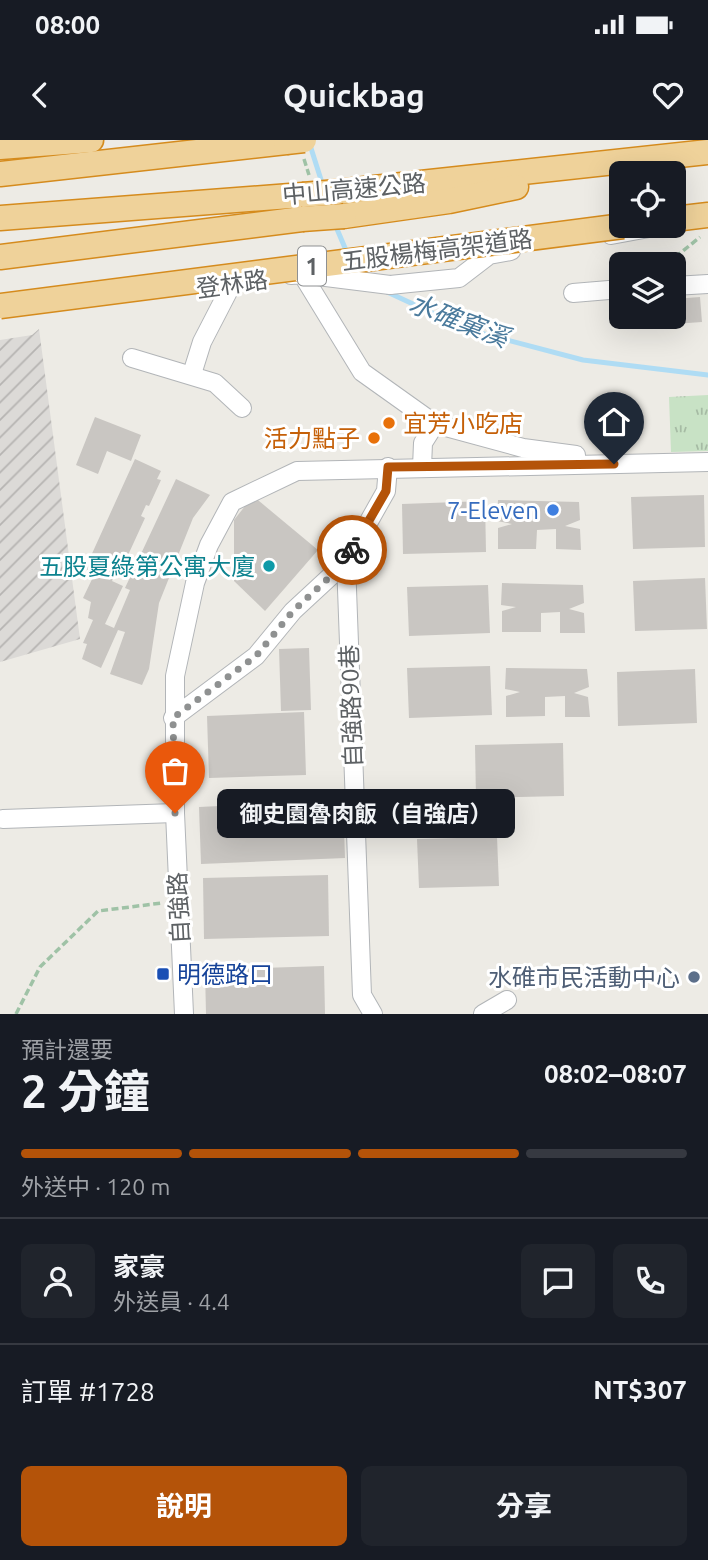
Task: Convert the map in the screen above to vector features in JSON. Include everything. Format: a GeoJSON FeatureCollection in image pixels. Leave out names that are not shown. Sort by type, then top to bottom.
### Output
{"type":"FeatureCollection","features":[{"type":"Feature","properties":{"kind":"highway"},"geometry":{"type":"LineString","coordinates":[[0,147],[91,140]]}},
{"type":"Feature","properties":{"kind":"highway"},"geometry":{"type":"LineString","coordinates":[[0,174],[295,141]]}},
{"type":"Feature","properties":{"kind":"highway","name":"中山高速公路"},"geometry":{"type":"LineString","coordinates":[[0,218],[303,207],[337,192],[708,152]]}},
{"type":"Feature","properties":{"kind":"highway"},"geometry":{"type":"LineString","coordinates":[[0,257],[303,207],[344,216],[449,201],[643,160]]}},
{"type":"Feature","properties":{"kind":"highway"},"geometry":{"type":"LineString","coordinates":[[686,221],[706,222]]}},
{"type":"Feature","properties":{"kind":"highway","name":"五股楊梅高架道路"},"geometry":{"type":"LineString","coordinates":[[0,306],[609,228]]}},
{"type":"Feature","properties":{"kind":"street"},"geometry":{"type":"LineString","coordinates":[[302,274],[390,285],[459,278],[489,255],[609,235]]}},
{"type":"Feature","properties":{"kind":"street","name":"登林路"},"geometry":{"type":"LineString","coordinates":[[0,315],[302,274],[362,372],[435,424],[523,448],[639,463]]}},
{"type":"Feature","properties":{"kind":"street"},"geometry":{"type":"LineString","coordinates":[[192,374],[202,342],[232,284]]}},
{"type":"Feature","properties":{"kind":"street"},"geometry":{"type":"LineString","coordinates":[[686,285],[708,284]]}},
{"type":"Feature","properties":{"kind":"street"},"geometry":{"type":"LineString","coordinates":[[573,293],[609,290]]}},
{"type":"Feature","properties":{"kind":"street"},"geometry":{"type":"LineString","coordinates":[[131,358],[215,383],[242,408]]}},
{"type":"Feature","properties":{"kind":"street"},"geometry":{"type":"LineString","coordinates":[[422,467],[423,443],[435,424]]}},
{"type":"Feature","properties":{"kind":"street"},"geometry":{"type":"LineString","coordinates":[[463,466],[472,453],[468,434]]}},
{"type":"Feature","properties":{"kind":"street","name":"登林路"},"geometry":{"type":"LineString","coordinates":[[422,467],[708,462]]}},
{"type":"Feature","properties":{"kind":"street"},"geometry":{"type":"LineString","coordinates":[[173,718],[256,656],[293,611],[346,562],[386,491],[388,467]]}},
{"type":"Feature","properties":{"kind":"street","name":"自強路"},"geometry":{"type":"LineString","coordinates":[[184,1014],[175,813],[175,676],[195,583],[209,545],[232,502],[298,471],[422,467]]}},
{"type":"Feature","properties":{"kind":"street","name":"自強路90巷"},"geometry":{"type":"LineString","coordinates":[[346,562],[362,995],[373,1014]]}},
{"type":"Feature","properties":{"kind":"street"},"geometry":{"type":"LineString","coordinates":[[3,819],[175,813]]}},
{"type":"Feature","properties":{"kind":"street"},"geometry":{"type":"LineString","coordinates":[[483,1014],[507,1000]]}},
{"type":"Feature","properties":{"kind":"path"},"geometry":{"type":"LineString","coordinates":[[683,252],[698,241],[706,222]]}},
{"type":"Feature","properties":{"kind":"path"},"geometry":{"type":"LineString","coordinates":[[16,1014],[40,967],[98,911],[178,901]]}},
{"type":"Feature","properties":{"kind":"shaded area"},"geometry":{"type":"Polygon","coordinates":[[[39,329],[80,639],[0,662],[0,340],[32,335],[39,329]]]}},
{"type":"Feature","properties":{"kind":"green space"},"geometry":{"type":"Polygon","coordinates":[[[708,395],[708,451],[671,452],[669,397],[708,395]]]}},
{"type":"Feature","properties":{"kind":"building"},"geometry":{"type":"Polygon","coordinates":[[[700,297],[702,322],[686,323],[686,298],[700,297]]]}},
{"type":"Feature","properties":{"kind":"building"},"geometry":{"type":"Polygon","coordinates":[[[95,417],[141,435],[131,461],[107,451],[98,474],[76,465],[95,417]]]}},
{"type":"Feature","properties":{"kind":"building"},"geometry":{"type":"Polygon","coordinates":[[[135,459],[161,471],[157,479],[161,480],[149,506],[146,505],[141,516],[145,518],[118,577],[115,575],[112,581],[123,586],[105,624],[114,628],[130,590],[125,588],[176,479],[210,495],[193,518],[159,603],[149,669],[142,685],[110,674],[125,632],[118,630],[101,668],[82,659],[87,644],[83,643],[93,620],[88,618],[91,602],[83,598],[95,573],[85,569],[135,459]]]}},
{"type":"Feature","properties":{"kind":"building"},"geometry":{"type":"Polygon","coordinates":[[[704,495],[705,547],[633,549],[631,497],[704,495]]]}},
{"type":"Feature","properties":{"kind":"building","name":"五股夏綠第公寓大廈"},"geometry":{"type":"Polygon","coordinates":[[[253,496],[318,550],[265,611],[234,581],[234,520],[253,496]]]}},
{"type":"Feature","properties":{"kind":"building"},"geometry":{"type":"Polygon","coordinates":[[[498,500],[579,502],[580,520],[565,526],[580,529],[581,550],[556,549],[556,529],[537,530],[536,549],[498,549],[498,528],[512,524],[497,521],[498,500]]]}},
{"type":"Feature","properties":{"kind":"building"},"geometry":{"type":"Polygon","coordinates":[[[485,501],[486,552],[403,554],[402,504],[485,501]]]}},
{"type":"Feature","properties":{"kind":"building"},"geometry":{"type":"Polygon","coordinates":[[[705,578],[707,629],[635,631],[633,581],[705,578]]]}},
{"type":"Feature","properties":{"kind":"building"},"geometry":{"type":"Polygon","coordinates":[[[502,583],[583,585],[584,603],[569,609],[584,613],[585,633],[560,633],[560,612],[541,613],[541,632],[502,632],[502,611],[516,607],[501,605],[502,583]]]}},
{"type":"Feature","properties":{"kind":"building"},"geometry":{"type":"Polygon","coordinates":[[[488,585],[490,633],[409,636],[407,587],[488,585]]]}},
{"type":"Feature","properties":{"kind":"building"},"geometry":{"type":"Polygon","coordinates":[[[309,648],[311,710],[281,711],[279,649],[309,648]]]}},
{"type":"Feature","properties":{"kind":"building"},"geometry":{"type":"Polygon","coordinates":[[[490,666],[492,715],[409,718],[407,668],[490,666]]]}},
{"type":"Feature","properties":{"kind":"building"},"geometry":{"type":"Polygon","coordinates":[[[506,668],[587,669],[589,687],[574,693],[588,697],[590,717],[565,717],[565,696],[545,697],[545,716],[506,717],[506,696],[520,692],[505,689],[506,668]]]}},
{"type":"Feature","properties":{"kind":"building"},"geometry":{"type":"Polygon","coordinates":[[[695,669],[697,723],[618,726],[617,672],[695,669]]]}},
{"type":"Feature","properties":{"kind":"building"},"geometry":{"type":"Polygon","coordinates":[[[304,712],[306,775],[209,778],[207,716],[304,712]]]}},
{"type":"Feature","properties":{"kind":"building"},"geometry":{"type":"Polygon","coordinates":[[[563,743],[564,796],[476,798],[475,745],[563,743]]]}},
{"type":"Feature","properties":{"kind":"building"},"geometry":{"type":"Polygon","coordinates":[[[343,800],[345,858],[201,864],[199,807],[343,800]]]}},
{"type":"Feature","properties":{"kind":"building"},"geometry":{"type":"Polygon","coordinates":[[[497,837],[499,886],[419,888],[417,839],[497,837]]]}},
{"type":"Feature","properties":{"kind":"building"},"geometry":{"type":"Polygon","coordinates":[[[328,875],[329,936],[204,939],[203,878],[328,875]]]}},
{"type":"Feature","properties":{"kind":"building"},"geometry":{"type":"Polygon","coordinates":[[[324,966],[325,1014],[206,1014],[205,970],[324,966]]]}},
{"type":"Feature","properties":{"kind":"waterway","name":"水確窠溪"},"geometry":{"type":"LineString","coordinates":[[310,145],[323,186]]}},
{"type":"Feature","properties":{"kind":"waterway","name":"水確窠溪"},"geometry":{"type":"LineString","coordinates":[[334,222],[348,255]]}},
{"type":"Feature","properties":{"kind":"waterway","name":"水確窠溪"},"geometry":{"type":"LineString","coordinates":[[385,291],[469,330],[583,360],[708,375]]}},
{"type":"Feature","properties":{"kind":"way so far"},"geometry":{"type":"LineString","coordinates":[[175,813],[173,718],[256,656],[293,611],[346,562],[352,550]]}},
{"type":"Feature","properties":{"kind":"place","name":"宜芳小吃店"},"geometry":{"type":"Point","coordinates":[389,423]}},
{"type":"Feature","properties":{"kind":"place","name":"活力點子"},"geometry":{"type":"Point","coordinates":[374,438]}},
{"type":"Feature","properties":{"kind":"place","name":"7-Eleven"},"geometry":{"type":"Point","coordinates":[553,510]}},
{"type":"Feature","properties":{"kind":"place","name":"五股夏綠第公寓大廈"},"geometry":{"type":"Point","coordinates":[269,566]}},
{"type":"Feature","properties":{"kind":"place","name":"御史園魯肉飯（自強店）"},"geometry":{"type":"Point","coordinates":[175,813]}},
{"type":"Feature","properties":{"kind":"place","name":"明德路口"},"geometry":{"type":"Point","coordinates":[163,974]}},
{"type":"Feature","properties":{"kind":"place","name":"水碓市民活動中心"},"geometry":{"type":"Point","coordinates":[694,977]}},
{"type":"Feature","properties":{"kind":"route"},"geometry":{"type":"LineString","coordinates":[[352,550],[386,491],[388,467],[614,464]]}}]}
